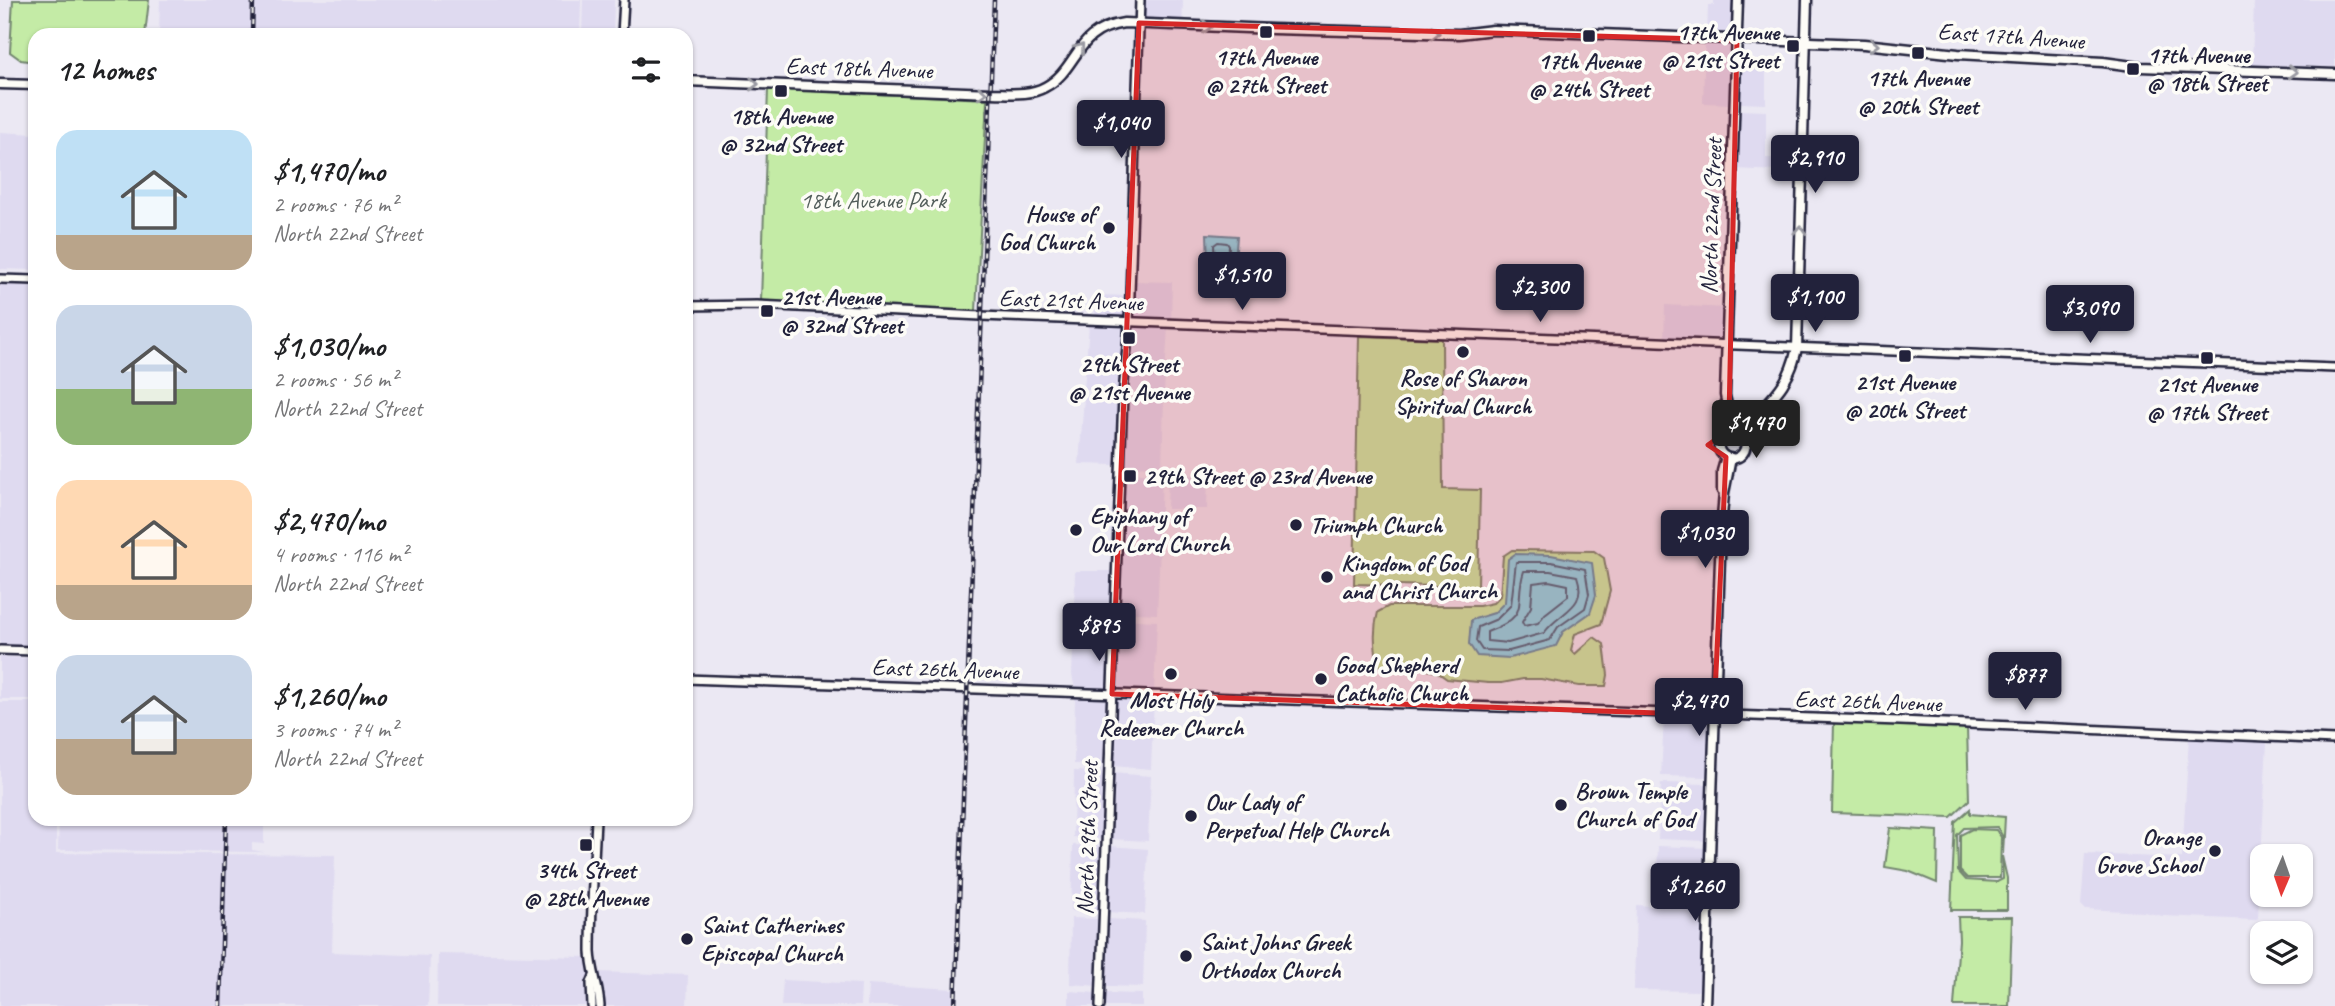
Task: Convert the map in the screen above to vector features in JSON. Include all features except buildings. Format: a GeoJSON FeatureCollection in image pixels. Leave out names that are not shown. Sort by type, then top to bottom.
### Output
{"type":"FeatureCollection","features":[{"type":"Feature","properties":{"kind":"main road","name":"North 22nd Street"},"geometry":{"type":"LineString","coordinates":[[1725,433],[1729,418],[1725,395],[1726,345],[1738,0]]}},
{"type":"Feature","properties":{"kind":"main road"},"geometry":{"type":"LineString","coordinates":[[1729,458],[1744,453],[1744,437],[1754,417],[1784,383],[1797,348],[1807,0]]}},
{"type":"Feature","properties":{"kind":"main road","name":"East 17th Avenue"},"geometry":{"type":"LineString","coordinates":[[1031,92],[1046,87],[1056,79],[1085,42],[1103,28],[1114,24],[1139,23],[1459,34],[1493,30],[1864,44],[1958,54],[2103,62],[2140,67],[2335,74]]}},
{"type":"Feature","properties":{"kind":"main road","name":"East 18th Avenue"},"geometry":{"type":"LineString","coordinates":[[693,81],[990,93],[1031,92]]}},
{"type":"Feature","properties":{"kind":"main road"},"geometry":{"type":"LineString","coordinates":[[0,84],[28,85]]}},
{"type":"Feature","properties":{"kind":"main road"},"geometry":{"type":"LineString","coordinates":[[1729,458],[1721,453],[1718,445],[1721,437],[1734,431],[1744,437]]}},
{"type":"Feature","properties":{"kind":"main road"},"geometry":{"type":"LineString","coordinates":[[1706,1006],[1714,715],[1724,494],[1721,488],[1729,458]]}},
{"type":"Feature","properties":{"kind":"street"},"geometry":{"type":"LineString","coordinates":[[622,28],[624,0]]}},
{"type":"Feature","properties":{"kind":"street","name":"North 29th Street"},"geometry":{"type":"LineString","coordinates":[[1100,1006],[1140,0]]}},
{"type":"Feature","properties":{"kind":"street"},"geometry":{"type":"LineString","coordinates":[[0,279],[28,280]]}},
{"type":"Feature","properties":{"kind":"street","name":"East 21st Avenue"},"geometry":{"type":"LineString","coordinates":[[693,306],[757,305],[1129,322],[2335,368]]}},
{"type":"Feature","properties":{"kind":"street"},"geometry":{"type":"LineString","coordinates":[[0,650],[28,651]]}},
{"type":"Feature","properties":{"kind":"street","name":"East 26th Avenue"},"geometry":{"type":"LineString","coordinates":[[693,679],[2335,740]]}},
{"type":"Feature","properties":{"kind":"street"},"geometry":{"type":"LineString","coordinates":[[596,826],[591,954],[594,976],[598,982],[600,1006]]}},
{"type":"Feature","properties":{"kind":"street"},"geometry":{"type":"LineString","coordinates":[[592,1006],[591,983],[594,976]]}},
{"type":"Feature","properties":{"kind":"highlighted area"},"geometry":{"type":"Polygon","coordinates":[[[1139,23],[1737,40],[1729,417],[1725,433],[1708,445],[1726,457],[1714,715],[1112,694],[1139,23]]]}},
{"type":"Feature","properties":{"kind":"shaded area"},"geometry":{"type":"Polygon","coordinates":[[[160,0],[251,0],[250,28],[159,28],[160,0]]]}},
{"type":"Feature","properties":{"kind":"shaded area"},"geometry":{"type":"Polygon","coordinates":[[[254,0],[581,0],[580,28],[253,28],[254,0]]]}},
{"type":"Feature","properties":{"kind":"shaded area"},"geometry":{"type":"Polygon","coordinates":[[[583,0],[614,0],[613,28],[582,28],[583,0]]]}},
{"type":"Feature","properties":{"kind":"shaded area"},"geometry":{"type":"Polygon","coordinates":[[[1141,0],[1183,0],[1182,33],[1140,31],[1141,0]]]}},
{"type":"Feature","properties":{"kind":"shaded area"},"geometry":{"type":"Polygon","coordinates":[[[1714,0],[1734,0],[1734,37],[1707,36],[1708,5],[1714,5],[1714,0]]]}},
{"type":"Feature","properties":{"kind":"shaded area"},"geometry":{"type":"Polygon","coordinates":[[[2254,0],[2335,0],[2335,67],[2252,65],[2254,0]]]}},
{"type":"Feature","properties":{"kind":"shaded area"},"geometry":{"type":"Polygon","coordinates":[[[1705,41],[1730,42],[1734,46],[1732,104],[1703,103],[1705,41]]]}},
{"type":"Feature","properties":{"kind":"shaded area"},"geometry":{"type":"Polygon","coordinates":[[[1739,65],[1766,66],[1766,104],[1738,103],[1739,65]]]}},
{"type":"Feature","properties":{"kind":"shaded area"},"geometry":{"type":"Polygon","coordinates":[[[1138,100],[1161,101],[1160,114],[1137,113],[1138,100]]]}},
{"type":"Feature","properties":{"kind":"shaded area"},"geometry":{"type":"Polygon","coordinates":[[[1737,110],[1766,111],[1766,158],[1799,159],[1798,172],[1735,169],[1737,110]]]}},
{"type":"Feature","properties":{"kind":"shaded area"},"geometry":{"type":"Polygon","coordinates":[[[0,132],[28,134],[28,270],[0,269],[0,132]]]}},
{"type":"Feature","properties":{"kind":"shaded area"},"geometry":{"type":"Polygon","coordinates":[[[1132,281],[1172,282],[1171,323],[1131,322],[1132,281]]]}},
{"type":"Feature","properties":{"kind":"shaded area"},"geometry":{"type":"Polygon","coordinates":[[[0,284],[28,286],[28,655],[0,654],[0,284]]]}},
{"type":"Feature","properties":{"kind":"shaded area"},"geometry":{"type":"Polygon","coordinates":[[[1096,295],[1130,296],[1128,321],[1095,320],[1096,295]]]}},
{"type":"Feature","properties":{"kind":"shaded area"},"geometry":{"type":"Polygon","coordinates":[[[1665,305],[1728,308],[1726,345],[1664,342],[1665,305]]]}},
{"type":"Feature","properties":{"kind":"shaded area"},"geometry":{"type":"Polygon","coordinates":[[[1089,324],[1126,325],[1120,391],[1084,390],[1089,324]]]}},
{"type":"Feature","properties":{"kind":"shaded area"},"geometry":{"type":"Polygon","coordinates":[[[1132,325],[1168,327],[1164,393],[1126,391],[1132,325]]]}},
{"type":"Feature","properties":{"kind":"shaded area"},"geometry":{"type":"Polygon","coordinates":[[[1084,397],[1120,398],[1117,465],[1079,464],[1084,397]]]}},
{"type":"Feature","properties":{"kind":"shaded area"},"geometry":{"type":"Polygon","coordinates":[[[1126,398],[1164,400],[1162,467],[1124,466],[1126,398]]]}},
{"type":"Feature","properties":{"kind":"shaded area"},"geometry":{"type":"Polygon","coordinates":[[[1123,473],[1162,474],[1160,541],[1121,539],[1123,473]]]}},
{"type":"Feature","properties":{"kind":"shaded area"},"geometry":{"type":"Polygon","coordinates":[[[1168,474],[1208,476],[1207,509],[1167,509],[1168,474]]]}},
{"type":"Feature","properties":{"kind":"shaded area"},"geometry":{"type":"Polygon","coordinates":[[[1120,546],[1160,548],[1157,614],[1118,612],[1120,546]]]}},
{"type":"Feature","properties":{"kind":"shaded area"},"geometry":{"type":"Polygon","coordinates":[[[1075,571],[1113,571],[1112,612],[1074,610],[1075,571]]]}},
{"type":"Feature","properties":{"kind":"shaded area"},"geometry":{"type":"Polygon","coordinates":[[[1074,618],[1111,619],[1109,690],[1075,689],[1072,675],[1074,618]]]}},
{"type":"Feature","properties":{"kind":"shaded area"},"geometry":{"type":"Polygon","coordinates":[[[1118,619],[1157,621],[1154,692],[1116,690],[1118,619]]]}},
{"type":"Feature","properties":{"kind":"shaded area"},"geometry":{"type":"Polygon","coordinates":[[[0,657],[28,658],[28,699],[0,699],[0,657]]]}},
{"type":"Feature","properties":{"kind":"shaded area"},"geometry":{"type":"Polygon","coordinates":[[[1684,677],[1712,677],[1711,712],[1683,711],[1684,677]]]}},
{"type":"Feature","properties":{"kind":"shaded area"},"geometry":{"type":"Polygon","coordinates":[[[1075,696],[1109,697],[1106,765],[1074,764],[1075,696]]]}},
{"type":"Feature","properties":{"kind":"shaded area"},"geometry":{"type":"Polygon","coordinates":[[[1115,697],[1154,699],[1151,769],[1113,766],[1115,697]]]}},
{"type":"Feature","properties":{"kind":"shaded area"},"geometry":{"type":"Polygon","coordinates":[[[0,702],[28,702],[28,826],[56,826],[56,853],[335,855],[332,952],[430,956],[428,1006],[0,1006],[0,702]]]}},
{"type":"Feature","properties":{"kind":"shaded area"},"geometry":{"type":"Polygon","coordinates":[[[1664,718],[1711,719],[1710,777],[1661,776],[1664,718]]]}},
{"type":"Feature","properties":{"kind":"shaded area"},"geometry":{"type":"Polygon","coordinates":[[[2189,737],[2267,742],[2262,844],[2250,844],[2250,907],[2259,907],[2258,918],[2163,916],[2144,912],[2085,909],[2081,905],[2085,854],[2182,858],[2189,737]]]}},
{"type":"Feature","properties":{"kind":"shaded area"},"geometry":{"type":"Polygon","coordinates":[[[1074,771],[1106,772],[1103,839],[1073,837],[1074,771]]]}},
{"type":"Feature","properties":{"kind":"shaded area"},"geometry":{"type":"Polygon","coordinates":[[[1112,773],[1151,776],[1148,841],[1110,839],[1112,773]]]}},
{"type":"Feature","properties":{"kind":"shaded area"},"geometry":{"type":"Polygon","coordinates":[[[1661,783],[1710,784],[1708,841],[1658,839],[1661,783]]]}},
{"type":"Feature","properties":{"kind":"shaded area"},"geometry":{"type":"Polygon","coordinates":[[[59,826],[264,826],[264,844],[252,843],[252,850],[264,852],[58,850],[59,826]]]}},
{"type":"Feature","properties":{"kind":"shaded area"},"geometry":{"type":"Polygon","coordinates":[[[1073,845],[1103,846],[1101,912],[1071,911],[1073,845]]]}},
{"type":"Feature","properties":{"kind":"shaded area"},"geometry":{"type":"Polygon","coordinates":[[[1110,846],[1148,849],[1145,914],[1107,912],[1110,846]]]}},
{"type":"Feature","properties":{"kind":"shaded area"},"geometry":{"type":"Polygon","coordinates":[[[1658,846],[1708,848],[1707,902],[1656,899],[1658,846]]]}},
{"type":"Feature","properties":{"kind":"shaded area"},"geometry":{"type":"Polygon","coordinates":[[[1636,905],[1707,909],[1703,991],[1634,990],[1636,905]]]}},
{"type":"Feature","properties":{"kind":"shaded area"},"geometry":{"type":"Polygon","coordinates":[[[1071,918],[1100,919],[1098,986],[1070,984],[1071,918]]]}},
{"type":"Feature","properties":{"kind":"shaded area"},"geometry":{"type":"Polygon","coordinates":[[[1107,919],[1145,921],[1143,987],[1104,986],[1107,919]]]}},
{"type":"Feature","properties":{"kind":"shaded area"},"geometry":{"type":"Polygon","coordinates":[[[438,954],[589,957],[588,1006],[437,1006],[438,954]]]}},
{"type":"Feature","properties":{"kind":"shaded area"},"geometry":{"type":"Polygon","coordinates":[[[597,972],[688,975],[687,1006],[603,1006],[601,982],[597,972]]]}},
{"type":"Feature","properties":{"kind":"shaded area"},"geometry":{"type":"Polygon","coordinates":[[[783,980],[861,984],[860,1006],[781,1006],[783,980]]]}},
{"type":"Feature","properties":{"kind":"shaded area"},"geometry":{"type":"Polygon","coordinates":[[[868,984],[954,989],[952,1006],[867,1006],[868,984]]]}},
{"type":"Feature","properties":{"kind":"shaded area"},"geometry":{"type":"Polygon","coordinates":[[[1069,991],[1097,993],[1097,1006],[1069,1006],[1069,991]]]}},
{"type":"Feature","properties":{"kind":"shaded area"},"geometry":{"type":"Polygon","coordinates":[[[1104,993],[1142,994],[1142,1006],[1103,1006],[1104,993]]]}},
{"type":"Feature","properties":{"kind":"green space"},"geometry":{"type":"Polygon","coordinates":[[[13,0],[149,0],[146,28],[28,28],[28,61],[21,60],[10,52],[13,0]]]}},
{"type":"Feature","properties":{"kind":"green space","name":"18th Avenue Park"},"geometry":{"type":"Polygon","coordinates":[[[768,89],[987,99],[976,311],[761,301],[768,89]]]}},
{"type":"Feature","properties":{"kind":"green space"},"geometry":{"type":"Polygon","coordinates":[[[1359,336],[1442,339],[1443,489],[1480,490],[1478,587],[1354,584],[1359,336]]]}},
{"type":"Feature","properties":{"kind":"green space"},"geometry":{"type":"Polygon","coordinates":[[[1512,550],[1594,551],[1604,558],[1610,591],[1601,624],[1575,634],[1571,650],[1575,654],[1594,637],[1604,644],[1608,675],[1606,686],[1579,686],[1541,679],[1488,683],[1447,679],[1437,672],[1409,666],[1389,670],[1379,666],[1375,639],[1378,612],[1389,606],[1479,606],[1493,603],[1500,596],[1503,556],[1512,550]]]}},
{"type":"Feature","properties":{"kind":"green space"},"geometry":{"type":"Polygon","coordinates":[[[1834,722],[1967,727],[1969,800],[1951,817],[1832,813],[1834,722]]]}},
{"type":"Feature","properties":{"kind":"green space"},"geometry":{"type":"Polygon","coordinates":[[[1970,809],[1970,814],[2005,817],[2003,854],[2003,837],[1997,827],[1964,828],[1957,835],[1958,871],[1966,880],[1997,882],[2003,879],[2002,856],[2007,878],[2007,910],[1951,910],[1955,822],[1970,809]]]}},
{"type":"Feature","properties":{"kind":"green space"},"geometry":{"type":"Polygon","coordinates":[[[1890,828],[1938,831],[1937,883],[1908,871],[1885,867],[1890,828]]]}},
{"type":"Feature","properties":{"kind":"green space"},"geometry":{"type":"Polygon","coordinates":[[[1972,829],[1996,830],[2001,837],[2000,878],[1967,878],[1960,871],[1960,835],[1972,829]]]}},
{"type":"Feature","properties":{"kind":"green space"},"geometry":{"type":"Polygon","coordinates":[[[1958,917],[2012,917],[2009,1006],[1954,1006],[1958,917]]]}},
{"type":"Feature","properties":{"kind":"water"},"geometry":{"type":"Polygon","coordinates":[[[1207,234],[1237,236],[1233,291],[1209,290],[1207,234]]]}},
{"type":"Feature","properties":{"kind":"water"},"geometry":{"type":"Polygon","coordinates":[[[1515,554],[1551,555],[1592,563],[1596,595],[1590,613],[1563,632],[1556,646],[1510,658],[1477,656],[1469,644],[1471,620],[1494,613],[1505,602],[1508,559],[1515,554]]]}},
{"type":"Feature","properties":{"kind":"railway"},"geometry":{"type":"LineString","coordinates":[[252,28],[253,0]]}},
{"type":"Feature","properties":{"kind":"railway"},"geometry":{"type":"LineString","coordinates":[[955,1006],[994,0]]}},
{"type":"Feature","properties":{"kind":"railway"},"geometry":{"type":"LineString","coordinates":[[220,1006],[226,826]]}},
{"type":"Feature","properties":{"kind":"place","name":"17th Avenue @ 27th Street"},"geometry":{"type":"Point","coordinates":[1266,32]}},
{"type":"Feature","properties":{"kind":"place","name":"17th Avenue @ 24th Street"},"geometry":{"type":"Point","coordinates":[1589,36]}},
{"type":"Feature","properties":{"kind":"place","name":"17th Avenue @ 21st Street"},"geometry":{"type":"Point","coordinates":[1793,46]}},
{"type":"Feature","properties":{"kind":"place","name":"17th Avenue @ 20th Street"},"geometry":{"type":"Point","coordinates":[1918,53]}},
{"type":"Feature","properties":{"kind":"place","name":"17th Avenue @ 18th Street"},"geometry":{"type":"Point","coordinates":[2133,69]}},
{"type":"Feature","properties":{"kind":"place","name":"18th Avenue @ 32nd Street"},"geometry":{"type":"Point","coordinates":[781,91]}},
{"type":"Feature","properties":{"kind":"place","name":"House of God Church"},"geometry":{"type":"Point","coordinates":[1109,228]}},
{"type":"Feature","properties":{"kind":"place","name":"21st Avenue @ 32nd Street"},"geometry":{"type":"Point","coordinates":[767,311]}},
{"type":"Feature","properties":{"kind":"place","name":"29th Street @ 21st Avenue"},"geometry":{"type":"Point","coordinates":[1129,338]}},
{"type":"Feature","properties":{"kind":"place","name":"Rose of Sharon Spiritual Church"},"geometry":{"type":"Point","coordinates":[1463,352]}},
{"type":"Feature","properties":{"kind":"place","name":"21st Avenue @ 20th Street"},"geometry":{"type":"Point","coordinates":[1905,356]}},
{"type":"Feature","properties":{"kind":"place","name":"21st Avenue @ 17th Street"},"geometry":{"type":"Point","coordinates":[2207,358]}},
{"type":"Feature","properties":{"kind":"place","name":"29th Street @ 23rd Avenue"},"geometry":{"type":"Point","coordinates":[1130,476]}},
{"type":"Feature","properties":{"kind":"place","name":"Triumph Church"},"geometry":{"type":"Point","coordinates":[1296,525]}},
{"type":"Feature","properties":{"kind":"place","name":"Epiphany of Our Lord Church"},"geometry":{"type":"Point","coordinates":[1076,530]}},
{"type":"Feature","properties":{"kind":"place","name":"Kingdom of God and Christ Church"},"geometry":{"type":"Point","coordinates":[1327,577]}},
{"type":"Feature","properties":{"kind":"place","name":"Most Holy Redeemer Church"},"geometry":{"type":"Point","coordinates":[1171,674]}},
{"type":"Feature","properties":{"kind":"place","name":"Good Shepherd Catholic Church"},"geometry":{"type":"Point","coordinates":[1321,679]}},
{"type":"Feature","properties":{"kind":"place","name":"Brown Temple Church of God"},"geometry":{"type":"Point","coordinates":[1561,805]}},
{"type":"Feature","properties":{"kind":"place","name":"Our Lady of Perpetual Help Church"},"geometry":{"type":"Point","coordinates":[1191,816]}},
{"type":"Feature","properties":{"kind":"place","name":"34th Street @ 28th Avenue"},"geometry":{"type":"Point","coordinates":[586,845]}},
{"type":"Feature","properties":{"kind":"place","name":"Orange Grove School"},"geometry":{"type":"Point","coordinates":[2215,851]}},
{"type":"Feature","properties":{"kind":"place","name":"Saint Catherines Episcopal Church"},"geometry":{"type":"Point","coordinates":[687,939]}},
{"type":"Feature","properties":{"kind":"place","name":"Saint Johns Greek Orthodox Church"},"geometry":{"type":"Point","coordinates":[1186,956]}}]}
